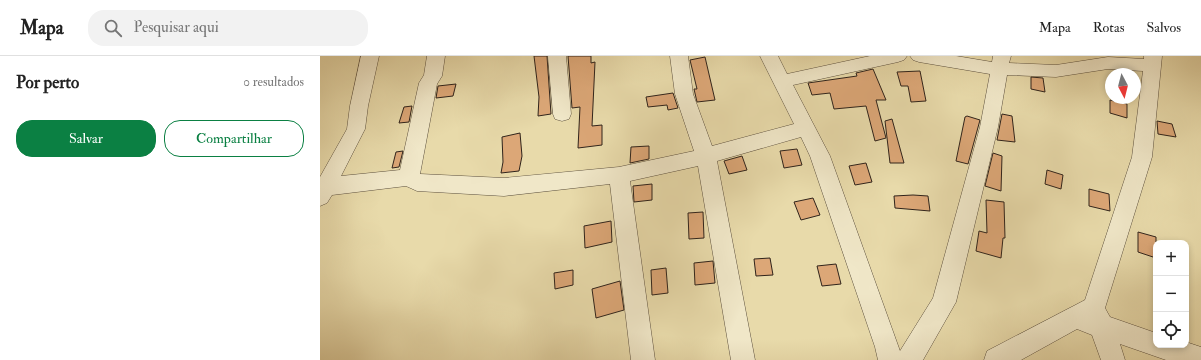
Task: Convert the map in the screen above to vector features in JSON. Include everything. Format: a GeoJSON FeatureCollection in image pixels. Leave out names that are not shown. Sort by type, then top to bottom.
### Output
{"type":"FeatureCollection","features":[{"type":"Feature","properties":{"kind":"street"},"geometry":{"type":"LineString","coordinates":[[322,192],[356,129],[358,106],[370,56]]}},
{"type":"Feature","properties":{"kind":"street"},"geometry":{"type":"LineString","coordinates":[[409,177],[428,83],[433,76],[436,56]]}},
{"type":"Feature","properties":{"kind":"street"},"geometry":{"type":"LineString","coordinates":[[557,56],[562,114]]}},
{"type":"Feature","properties":{"kind":"street"},"geometry":{"type":"LineString","coordinates":[[679,56],[684,94],[706,156],[743,360]]}},
{"type":"Feature","properties":{"kind":"street"},"geometry":{"type":"LineString","coordinates":[[769,56],[820,156],[887,347],[890,360]]}},
{"type":"Feature","properties":{"kind":"street"},"geometry":{"type":"LineString","coordinates":[[782,81],[898,56]]}},
{"type":"Feature","properties":{"kind":"street"},"geometry":{"type":"LineString","coordinates":[[919,56],[1001,62],[1056,71],[1108,63],[1153,61],[1142,157],[1090,317],[1113,360]]}},
{"type":"Feature","properties":{"kind":"street"},"geometry":{"type":"LineString","coordinates":[[909,360],[944,302],[989,128],[1001,62]]}},
{"type":"Feature","properties":{"kind":"street"},"geometry":{"type":"LineString","coordinates":[[322,192],[409,177],[417,183],[504,187],[619,175],[706,156],[806,128]]}},
{"type":"Feature","properties":{"kind":"street"},"geometry":{"type":"LineString","coordinates":[[619,175],[643,360]]}},
{"type":"Feature","properties":{"kind":"street"},"geometry":{"type":"LineString","coordinates":[[996,360],[1090,317],[1153,343]]}},
{"type":"Feature","properties":{"kind":"street"},"geometry":{"type":"LineString","coordinates":[[1166,348],[1201,359]]}},
{"type":"Feature","properties":{"kind":"building"},"geometry":{"type":"Polygon","coordinates":[[[534,56],[547,56],[551,114],[538,116],[539,97],[534,56]]]}},
{"type":"Feature","properties":{"kind":"building"},"geometry":{"type":"Polygon","coordinates":[[[568,56],[591,56],[591,63],[595,62],[592,126],[602,125],[602,145],[578,148],[580,107],[572,108],[568,56]]]}},
{"type":"Feature","properties":{"kind":"building"},"geometry":{"type":"Polygon","coordinates":[[[705,57],[715,100],[697,102],[694,89],[697,89],[690,60],[705,57]]]}},
{"type":"Feature","properties":{"kind":"building"},"geometry":{"type":"Polygon","coordinates":[[[873,69],[886,100],[876,100],[886,138],[875,141],[866,106],[834,109],[830,93],[812,95],[808,83],[857,76],[856,73],[873,69]]]}},
{"type":"Feature","properties":{"kind":"building"},"geometry":{"type":"Polygon","coordinates":[[[920,71],[926,101],[911,102],[908,86],[901,86],[897,72],[920,71]]]}},
{"type":"Feature","properties":{"kind":"building"},"geometry":{"type":"Polygon","coordinates":[[[1031,77],[1043,78],[1045,92],[1031,89],[1031,77]]]}},
{"type":"Feature","properties":{"kind":"building"},"geometry":{"type":"Polygon","coordinates":[[[456,84],[453,96],[436,98],[438,86],[456,84]]]}},
{"type":"Feature","properties":{"kind":"building"},"geometry":{"type":"Polygon","coordinates":[[[673,93],[678,108],[668,110],[667,105],[648,107],[646,97],[673,93]]]}},
{"type":"Feature","properties":{"kind":"building"},"geometry":{"type":"Polygon","coordinates":[[[1110,104],[1127,104],[1127,118],[1110,113],[1110,104]]]}},
{"type":"Feature","properties":{"kind":"building"},"geometry":{"type":"Polygon","coordinates":[[[412,106],[409,122],[399,123],[404,107],[412,106]]]}},
{"type":"Feature","properties":{"kind":"building"},"geometry":{"type":"Polygon","coordinates":[[[1002,114],[1012,116],[1015,142],[997,140],[1002,114]]]}},
{"type":"Feature","properties":{"kind":"building"},"geometry":{"type":"Polygon","coordinates":[[[967,116],[980,120],[968,164],[956,161],[965,117],[967,116]]]}},
{"type":"Feature","properties":{"kind":"building"},"geometry":{"type":"Polygon","coordinates":[[[892,119],[904,163],[890,163],[885,121],[892,119]]]}},
{"type":"Feature","properties":{"kind":"building"},"geometry":{"type":"Polygon","coordinates":[[[1157,121],[1172,124],[1176,137],[1158,134],[1157,121]]]}},
{"type":"Feature","properties":{"kind":"building"},"geometry":{"type":"Polygon","coordinates":[[[520,133],[522,156],[519,171],[501,173],[503,162],[502,137],[520,133]]]}},
{"type":"Feature","properties":{"kind":"building"},"geometry":{"type":"Polygon","coordinates":[[[649,146],[649,159],[630,163],[631,147],[649,146]]]}},
{"type":"Feature","properties":{"kind":"building"},"geometry":{"type":"Polygon","coordinates":[[[797,149],[802,165],[784,168],[780,151],[797,149]]]}},
{"type":"Feature","properties":{"kind":"building"},"geometry":{"type":"Polygon","coordinates":[[[403,151],[399,167],[392,168],[396,152],[403,151]]]}},
{"type":"Feature","properties":{"kind":"building"},"geometry":{"type":"Polygon","coordinates":[[[993,153],[1002,156],[1001,191],[985,186],[993,153]]]}},
{"type":"Feature","properties":{"kind":"building"},"geometry":{"type":"Polygon","coordinates":[[[742,156],[747,170],[729,174],[724,161],[742,156]]]}},
{"type":"Feature","properties":{"kind":"building"},"geometry":{"type":"Polygon","coordinates":[[[866,163],[872,182],[855,185],[849,166],[866,163]]]}},
{"type":"Feature","properties":{"kind":"building"},"geometry":{"type":"Polygon","coordinates":[[[1047,170],[1063,175],[1061,189],[1045,184],[1047,170]]]}},
{"type":"Feature","properties":{"kind":"building"},"geometry":{"type":"Polygon","coordinates":[[[652,184],[652,200],[634,202],[633,186],[652,184]]]}},
{"type":"Feature","properties":{"kind":"building"},"geometry":{"type":"Polygon","coordinates":[[[1089,189],[1109,194],[1110,211],[1089,206],[1089,189]]]}},
{"type":"Feature","properties":{"kind":"building"},"geometry":{"type":"Polygon","coordinates":[[[894,196],[928,196],[930,211],[895,208],[894,196]]]}},
{"type":"Feature","properties":{"kind":"building"},"geometry":{"type":"Polygon","coordinates":[[[813,198],[820,215],[801,220],[794,202],[813,198]]]}},
{"type":"Feature","properties":{"kind":"building"},"geometry":{"type":"Polygon","coordinates":[[[986,200],[1004,202],[1005,238],[1003,238],[1001,258],[976,251],[979,231],[987,233],[986,200]]]}},
{"type":"Feature","properties":{"kind":"building"},"geometry":{"type":"Polygon","coordinates":[[[703,212],[704,238],[689,239],[688,213],[703,212]]]}},
{"type":"Feature","properties":{"kind":"building"},"geometry":{"type":"Polygon","coordinates":[[[611,221],[612,242],[585,248],[584,226],[611,221]]]}},
{"type":"Feature","properties":{"kind":"building"},"geometry":{"type":"Polygon","coordinates":[[[1138,232],[1156,237],[1156,240],[1153,240],[1153,257],[1138,252],[1138,232]]]}},
{"type":"Feature","properties":{"kind":"building"},"geometry":{"type":"Polygon","coordinates":[[[770,258],[773,275],[756,276],[754,259],[770,258]]]}},
{"type":"Feature","properties":{"kind":"building"},"geometry":{"type":"Polygon","coordinates":[[[713,261],[715,283],[695,285],[694,263],[713,261]]]}},
{"type":"Feature","properties":{"kind":"building"},"geometry":{"type":"Polygon","coordinates":[[[836,264],[841,284],[822,286],[817,266],[836,264]]]}},
{"type":"Feature","properties":{"kind":"building"},"geometry":{"type":"Polygon","coordinates":[[[666,268],[668,293],[652,295],[651,270],[666,268]]]}},
{"type":"Feature","properties":{"kind":"building"},"geometry":{"type":"Polygon","coordinates":[[[573,270],[573,285],[555,289],[554,273],[573,270]]]}},
{"type":"Feature","properties":{"kind":"building"},"geometry":{"type":"Polygon","coordinates":[[[620,281],[624,310],[596,318],[592,289],[620,281]]]}}]}
